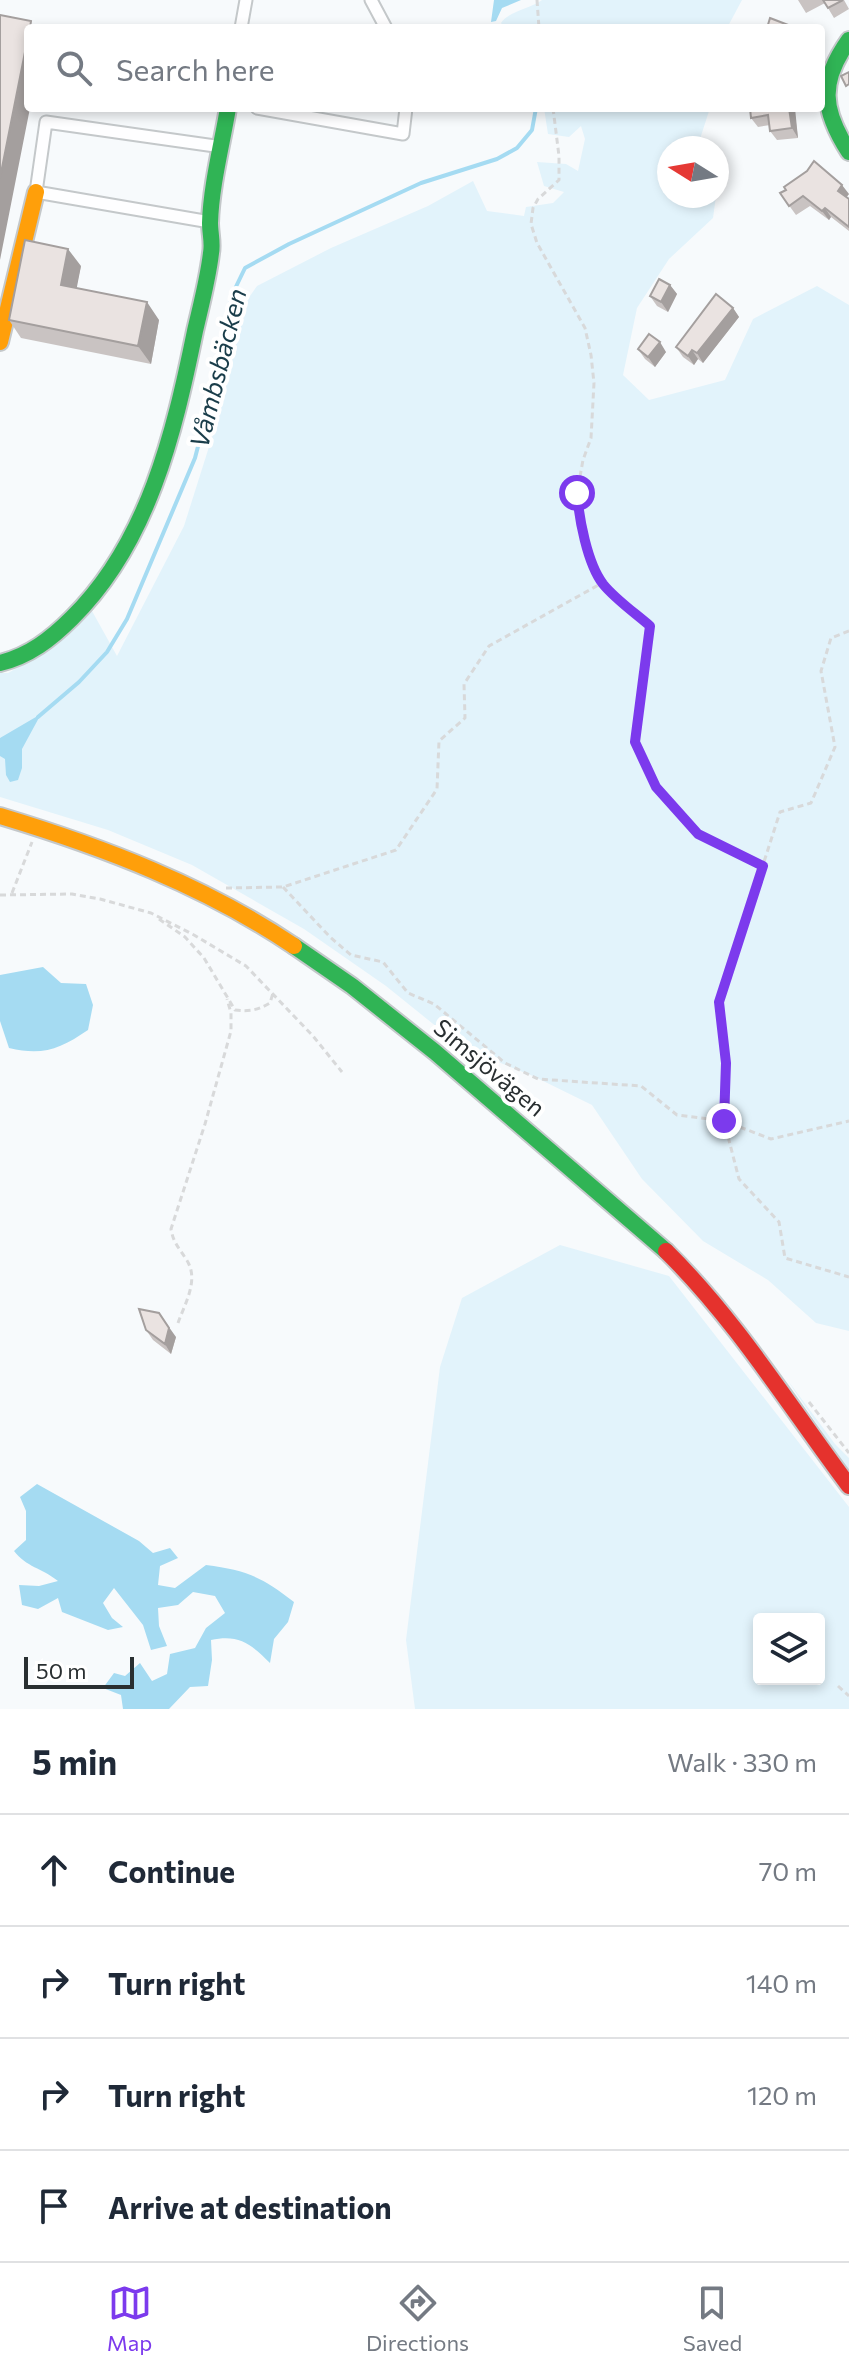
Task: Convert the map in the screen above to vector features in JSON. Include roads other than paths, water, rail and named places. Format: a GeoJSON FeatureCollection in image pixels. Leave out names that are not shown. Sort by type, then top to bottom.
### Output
{"type":"FeatureCollection","features":[{"type":"Feature","properties":{"kind":"street"},"geometry":{"type":"LineString","coordinates":[[242,24],[246,0]]}},
{"type":"Feature","properties":{"kind":"street"},"geometry":{"type":"LineString","coordinates":[[371,0],[384,24]]}},
{"type":"Feature","properties":{"kind":"street"},"geometry":{"type":"LineString","coordinates":[[849,40],[836,56],[827,82],[826,106],[833,128],[849,152]]}},
{"type":"Feature","properties":{"kind":"street"},"geometry":{"type":"LineString","coordinates":[[0,663],[44,644],[79,615],[112,574],[136,527],[171,439],[212,250],[210,222],[227,112]]}},
{"type":"Feature","properties":{"kind":"street"},"geometry":{"type":"LineString","coordinates":[[279,112],[403,134],[406,112]]}},
{"type":"Feature","properties":{"kind":"street"},"geometry":{"type":"LineString","coordinates":[[0,342],[36,192],[46,122],[222,147]]}},
{"type":"Feature","properties":{"kind":"street"},"geometry":{"type":"LineString","coordinates":[[36,192],[210,222]]}},
{"type":"Feature","properties":{"kind":"street","name":"Simsjövägen"},"geometry":{"type":"LineString","coordinates":[[0,816],[121,858],[225,905],[322,963],[411,1032],[625,1214],[690,1275],[725,1315],[849,1486]]}},
{"type":"Feature","properties":{"kind":"water"},"geometry":{"type":"Polygon","coordinates":[[[494,0],[521,0],[502,8],[496,21],[491,22],[494,0]]]}},
{"type":"Feature","properties":{"kind":"water"},"geometry":{"type":"Polygon","coordinates":[[[41,714],[22,749],[22,768],[18,780],[10,782],[6,775],[5,759],[0,756],[0,738],[41,714]]]}},
{"type":"Feature","properties":{"kind":"water"},"geometry":{"type":"Polygon","coordinates":[[[43,967],[61,983],[86,984],[93,1005],[88,1030],[51,1049],[32,1051],[9,1048],[0,1021],[0,975],[43,967]]]}},
{"type":"Feature","properties":{"kind":"water"},"geometry":{"type":"Polygon","coordinates":[[[37,1484],[139,1541],[153,1553],[170,1548],[178,1558],[160,1566],[158,1585],[175,1588],[206,1565],[253,1576],[294,1602],[288,1622],[274,1639],[270,1663],[244,1642],[229,1638],[211,1640],[208,1686],[190,1687],[169,1709],[123,1709],[121,1695],[103,1688],[114,1673],[125,1676],[140,1663],[152,1681],[167,1674],[170,1654],[195,1648],[206,1628],[225,1613],[215,1596],[193,1592],[178,1605],[158,1608],[159,1626],[167,1646],[151,1650],[143,1625],[114,1588],[103,1603],[112,1618],[123,1627],[108,1630],[62,1612],[58,1598],[38,1609],[22,1605],[19,1585],[39,1586],[58,1581],[24,1561],[14,1551],[26,1540],[26,1511],[20,1497],[37,1484]]]}},
{"type":"Feature","properties":{"kind":"waterway","name":"Våmbsbäcken"},"geometry":{"type":"LineString","coordinates":[[38,717],[79,682],[107,652],[127,619],[195,458],[217,373],[231,297],[245,268],[289,244],[421,183],[497,159],[517,148],[532,130],[535,112]]}}]}
